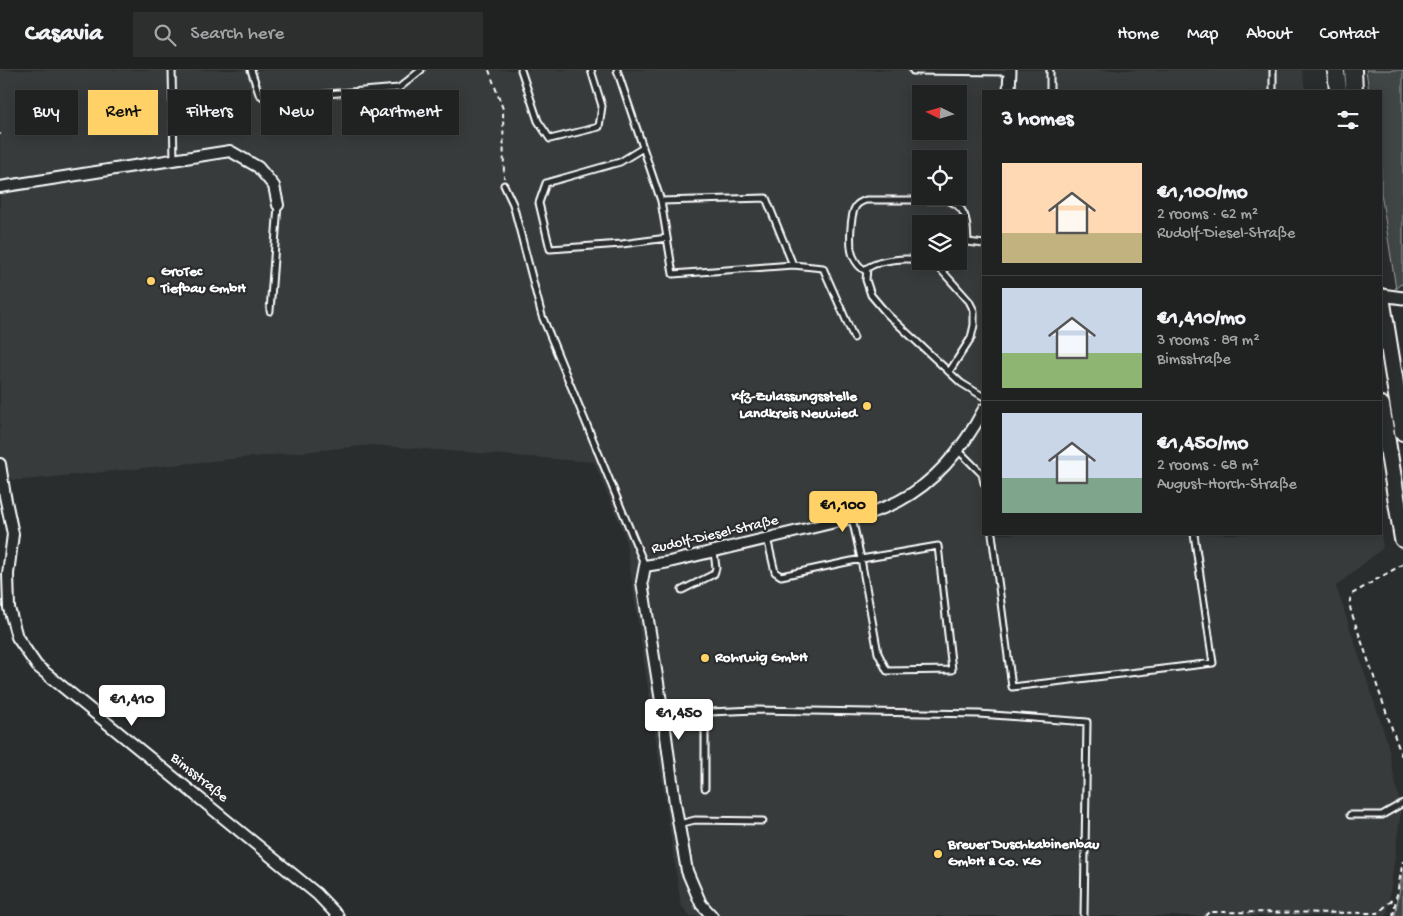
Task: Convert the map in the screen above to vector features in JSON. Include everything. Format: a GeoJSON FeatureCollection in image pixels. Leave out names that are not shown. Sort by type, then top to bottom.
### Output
{"type":"FeatureCollection","features":[{"type":"Feature","properties":{"kind":"highway"},"geometry":{"type":"LineString","coordinates":[[1336,70],[1338,90]]}},
{"type":"Feature","properties":{"kind":"highway"},"geometry":{"type":"LineString","coordinates":[[1352,70],[1354,90]]}},
{"type":"Feature","properties":{"kind":"highway"},"geometry":{"type":"LineString","coordinates":[[1382,302],[1403,432]]}},
{"type":"Feature","properties":{"kind":"highway"},"geometry":{"type":"LineString","coordinates":[[1382,411],[1403,538]]}},
{"type":"Feature","properties":{"kind":"street"},"geometry":{"type":"LineString","coordinates":[[1009,90],[1010,71]]}},
{"type":"Feature","properties":{"kind":"street"},"geometry":{"type":"LineString","coordinates":[[0,187],[230,150],[258,166],[274,186],[278,205]]}},
{"type":"Feature","properties":{"kind":"street"},"geometry":{"type":"LineString","coordinates":[[1382,296],[1403,298]]}},
{"type":"Feature","properties":{"kind":"street","name":"Rudolf-Diesel-Straße"},"geometry":{"type":"LineString","coordinates":[[645,566],[852,518],[898,502],[942,469],[958,450],[982,412]]}},
{"type":"Feature","properties":{"kind":"street","name":"Bimsstraße"},"geometry":{"type":"LineString","coordinates":[[0,464],[2,493],[13,534],[8,574],[8,608],[17,637],[37,666],[317,894],[338,916]]}},
{"type":"Feature","properties":{"kind":"street"},"geometry":{"type":"LineString","coordinates":[[645,566],[642,582],[664,714],[678,824],[687,871],[701,904],[712,916]]}},
{"type":"Feature","properties":{"kind":"lane"},"geometry":{"type":"LineString","coordinates":[[172,70],[174,159]]}},
{"type":"Feature","properties":{"kind":"lane"},"geometry":{"type":"LineString","coordinates":[[251,70],[259,94],[266,99],[399,88],[420,70]]}},
{"type":"Feature","properties":{"kind":"lane"},"geometry":{"type":"LineString","coordinates":[[522,70],[538,121],[550,139],[598,127],[602,106],[591,70]]}},
{"type":"Feature","properties":{"kind":"lane"},"geometry":{"type":"LineString","coordinates":[[617,70],[661,201],[673,274],[793,265],[823,268],[854,338]]}},
{"type":"Feature","properties":{"kind":"lane"},"geometry":{"type":"LineString","coordinates":[[1050,70],[1050,90]]}},
{"type":"Feature","properties":{"kind":"lane"},"geometry":{"type":"LineString","coordinates":[[1272,90],[1273,70]]}},
{"type":"Feature","properties":{"kind":"lane"},"geometry":{"type":"LineString","coordinates":[[913,72],[1010,71]]}},
{"type":"Feature","properties":{"kind":"lane"},"geometry":{"type":"LineString","coordinates":[[643,148],[620,162],[546,183],[539,203],[550,249],[622,244],[667,238]]}},
{"type":"Feature","properties":{"kind":"lane"},"geometry":{"type":"LineString","coordinates":[[504,185],[512,204],[542,316],[645,566]]}},
{"type":"Feature","properties":{"kind":"lane"},"geometry":{"type":"LineString","coordinates":[[661,201],[766,198],[793,265]]}},
{"type":"Feature","properties":{"kind":"lane"},"geometry":{"type":"LineString","coordinates":[[866,271],[861,268],[853,257],[851,246],[854,210],[856,205],[866,200],[946,200],[953,202],[959,205],[963,212],[968,242],[982,244]]}},
{"type":"Feature","properties":{"kind":"lane"},"geometry":{"type":"LineString","coordinates":[[270,311],[278,205]]}},
{"type":"Feature","properties":{"kind":"lane"},"geometry":{"type":"LineString","coordinates":[[912,259],[882,262],[867,268],[868,287],[871,295],[887,314],[961,383],[982,396]]}},
{"type":"Feature","properties":{"kind":"lane"},"geometry":{"type":"LineString","coordinates":[[941,270],[969,300],[974,312],[971,338],[949,372]]}},
{"type":"Feature","properties":{"kind":"lane"},"geometry":{"type":"LineString","coordinates":[[958,450],[982,475]]}},
{"type":"Feature","properties":{"kind":"lane"},"geometry":{"type":"LineString","coordinates":[[767,538],[775,572],[781,576],[860,559],[938,546],[952,670],[887,671],[878,653],[860,559],[852,518]]}},
{"type":"Feature","properties":{"kind":"lane"},"geometry":{"type":"LineString","coordinates":[[992,535],[1012,687],[1213,663],[1194,535]]}},
{"type":"Feature","properties":{"kind":"lane"},"geometry":{"type":"LineString","coordinates":[[682,590],[714,574],[716,568],[714,551]]}},
{"type":"Feature","properties":{"kind":"lane"},"geometry":{"type":"LineString","coordinates":[[664,714],[756,710],[979,714],[1087,722],[1084,916]]}},
{"type":"Feature","properties":{"kind":"lane"},"geometry":{"type":"LineString","coordinates":[[705,713],[705,788]]}},
{"type":"Feature","properties":{"kind":"lane"},"geometry":{"type":"LineString","coordinates":[[1350,815],[1382,815],[1403,803]]}},
{"type":"Feature","properties":{"kind":"lane"},"geometry":{"type":"LineString","coordinates":[[678,824],[695,820],[763,821]]}},
{"type":"Feature","properties":{"kind":"path"},"geometry":{"type":"LineString","coordinates":[[489,70],[503,109],[504,185]]}},
{"type":"Feature","properties":{"kind":"path"},"geometry":{"type":"LineString","coordinates":[[1403,564],[1352,594],[1350,608],[1403,760]]}},
{"type":"Feature","properties":{"kind":"path"},"geometry":{"type":"LineString","coordinates":[[1393,916],[1403,861]]}},
{"type":"Feature","properties":{"kind":"path"},"geometry":{"type":"LineString","coordinates":[[1205,916],[1208,912],[1378,913],[1397,896]]}},
{"type":"Feature","properties":{"kind":"shaded area"},"geometry":{"type":"Polygon","coordinates":[[[0,70],[1302,70],[1305,90],[982,90],[982,535],[1381,535],[1383,548],[1336,586],[1387,741],[1401,810],[1387,916],[690,916],[681,905],[625,536],[594,462],[371,445],[24,480],[0,479],[0,70]]]}},
{"type":"Feature","properties":{"kind":"shaded area"},"geometry":{"type":"Polygon","coordinates":[[[1366,70],[1403,70],[1403,284],[1399,285],[1396,289],[1382,199],[1382,90],[1369,90],[1366,70]]]}},
{"type":"Feature","properties":{"kind":"shaded area"},"geometry":{"type":"Polygon","coordinates":[[[1403,870],[1403,916],[1395,916],[1403,870]]]}},
{"type":"Feature","properties":{"kind":"place","name":"GroTec Tiefbau GmbH"},"geometry":{"type":"Point","coordinates":[151,281]}},
{"type":"Feature","properties":{"kind":"place","name":"Kfz-Zulassungsstelle Landkreis Neuwied"},"geometry":{"type":"Point","coordinates":[867,406]}},
{"type":"Feature","properties":{"kind":"place","name":"Rohrwig GmbH"},"geometry":{"type":"Point","coordinates":[705,658]}},
{"type":"Feature","properties":{"kind":"place","name":"Breuer Duschkabinenbau GmbH & Co. KG"},"geometry":{"type":"Point","coordinates":[938,854]}}]}
